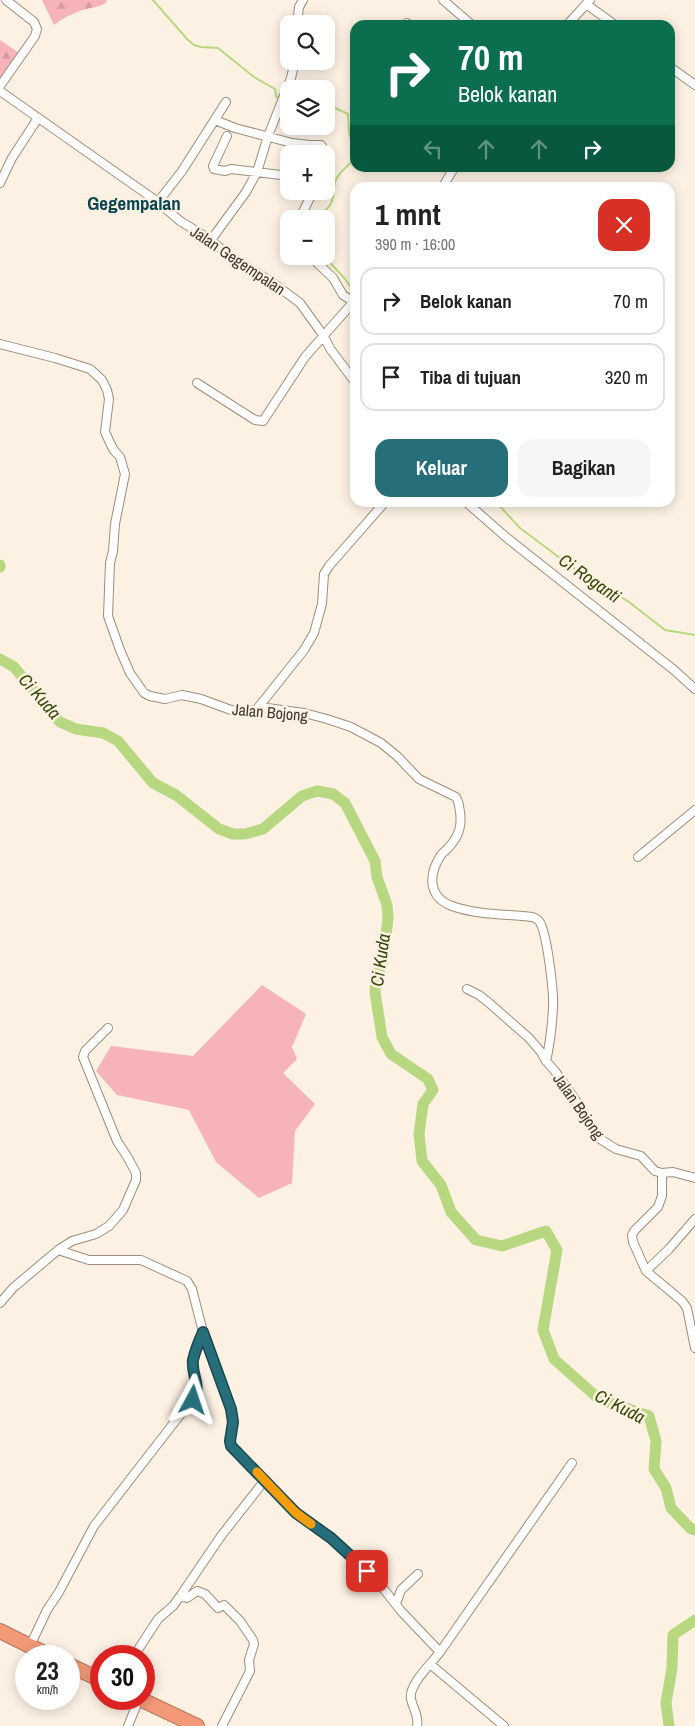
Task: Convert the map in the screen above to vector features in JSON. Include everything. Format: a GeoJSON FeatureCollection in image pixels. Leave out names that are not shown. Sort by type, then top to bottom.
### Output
{"type":"FeatureCollection","features":[{"type":"Feature","properties":{"kind":"highway"},"geometry":{"type":"LineString","coordinates":[[0,1631],[28,1645]]}},
{"type":"Feature","properties":{"kind":"highway"},"geometry":{"type":"LineString","coordinates":[[155,1706],[197,1726]]}},
{"type":"Feature","properties":{"kind":"street"},"geometry":{"type":"LineString","coordinates":[[0,86],[35,36],[37,29],[34,22],[6,0]]}},
{"type":"Feature","properties":{"kind":"street"},"geometry":{"type":"LineString","coordinates":[[298,15],[299,7],[303,0]]}},
{"type":"Feature","properties":{"kind":"street"},"geometry":{"type":"LineString","coordinates":[[443,0],[466,20]]}},
{"type":"Feature","properties":{"kind":"street"},"geometry":{"type":"LineString","coordinates":[[451,7],[458,0]]}},
{"type":"Feature","properties":{"kind":"street"},"geometry":{"type":"LineString","coordinates":[[572,20],[588,2],[609,20]]}},
{"type":"Feature","properties":{"kind":"street"},"geometry":{"type":"LineString","coordinates":[[211,240],[246,192],[257,172],[292,70]]}},
{"type":"Feature","properties":{"kind":"street"},"geometry":{"type":"LineString","coordinates":[[675,71],[695,85]]}},
{"type":"Feature","properties":{"kind":"street","name":"Jalan Gegempalan"},"geometry":{"type":"LineString","coordinates":[[0,90],[158,202],[180,221],[211,240],[227,254],[273,283],[300,303],[350,375]]}},
{"type":"Feature","properties":{"kind":"street"},"geometry":{"type":"LineString","coordinates":[[158,202],[182,171],[226,102]]}},
{"type":"Feature","properties":{"kind":"street"},"geometry":{"type":"LineString","coordinates":[[0,183],[12,158],[38,118]]}},
{"type":"Feature","properties":{"kind":"street"},"geometry":{"type":"LineString","coordinates":[[215,120],[235,128],[292,143],[322,145]]}},
{"type":"Feature","properties":{"kind":"street"},"geometry":{"type":"LineString","coordinates":[[227,136],[213,168],[224,171],[231,169],[280,175]]}},
{"type":"Feature","properties":{"kind":"street"},"geometry":{"type":"LineString","coordinates":[[319,265],[333,278],[343,295],[350,299]]}},
{"type":"Feature","properties":{"kind":"street"},"geometry":{"type":"LineString","coordinates":[[197,383],[256,420],[263,421],[305,356],[350,305]]}},
{"type":"Feature","properties":{"kind":"street","name":"Jalan Bojong"},"geometry":{"type":"LineString","coordinates":[[0,344],[55,358],[90,370],[102,380],[107,390],[109,399],[105,432],[110,444],[120,458],[125,474],[115,524],[110,563],[108,616],[130,673],[144,693],[165,699],[182,695],[201,699],[231,710],[245,711],[268,708],[304,713],[351,727],[388,749],[427,784],[456,797],[461,822],[460,830],[455,840],[442,854],[434,870],[432,887],[439,899],[451,906],[532,917],[538,920],[542,927],[549,954],[553,1004],[549,1049],[546,1061]]}},
{"type":"Feature","properties":{"kind":"street"},"geometry":{"type":"LineString","coordinates":[[257,709],[304,650],[314,633],[322,604],[324,574],[381,507]]}},
{"type":"Feature","properties":{"kind":"street"},"geometry":{"type":"LineString","coordinates":[[472,507],[507,538],[674,670],[695,689]]}},
{"type":"Feature","properties":{"kind":"street"},"geometry":{"type":"LineString","coordinates":[[638,857],[695,810]]}},
{"type":"Feature","properties":{"kind":"street","name":"Jalan Bojong"},"geometry":{"type":"LineString","coordinates":[[467,989],[479,995],[528,1038],[541,1052],[574,1098],[600,1140],[616,1149],[641,1156],[652,1170],[662,1173]]}},
{"type":"Feature","properties":{"kind":"street"},"geometry":{"type":"LineString","coordinates":[[0,1303],[13,1288],[58,1250],[72,1241],[96,1234],[109,1226],[123,1210],[136,1180],[136,1173],[117,1141],[83,1057],[86,1050],[108,1028]]}},
{"type":"Feature","properties":{"kind":"street"},"geometry":{"type":"LineString","coordinates":[[695,1178],[673,1172],[662,1173],[661,1202],[634,1230],[632,1235],[636,1251],[646,1271],[684,1304],[688,1313],[695,1348]]}},
{"type":"Feature","properties":{"kind":"street"},"geometry":{"type":"LineString","coordinates":[[646,1271],[669,1249],[695,1219]]}},
{"type":"Feature","properties":{"kind":"street"},"geometry":{"type":"LineString","coordinates":[[58,1250],[89,1260],[141,1260],[187,1281],[192,1289],[203,1332],[231,1409],[233,1422],[231,1446],[296,1513],[331,1538],[358,1561],[440,1652]]}},
{"type":"Feature","properties":{"kind":"street"},"geometry":{"type":"LineString","coordinates":[[30,1645],[47,1610],[59,1592],[94,1526],[197,1393],[193,1361],[203,1332]]}},
{"type":"Feature","properties":{"kind":"street"},"geometry":{"type":"LineString","coordinates":[[418,1726],[418,1719],[411,1702],[411,1694],[418,1680],[440,1652],[572,1463]]}},
{"type":"Feature","properties":{"kind":"street"},"geometry":{"type":"LineString","coordinates":[[141,1645],[158,1619],[181,1595],[221,1536],[265,1480]]}},
{"type":"Feature","properties":{"kind":"street"},"geometry":{"type":"LineString","coordinates":[[396,1604],[401,1590],[418,1574]]}},
{"type":"Feature","properties":{"kind":"street"},"geometry":{"type":"LineString","coordinates":[[181,1595],[187,1598],[197,1591],[204,1594],[218,1608],[224,1605],[240,1621],[253,1640],[254,1644],[249,1660],[250,1671],[222,1726]]}},
{"type":"Feature","properties":{"kind":"street"},"geometry":{"type":"LineString","coordinates":[[430,1664],[504,1726]]}},
{"type":"Feature","properties":{"kind":"street"},"geometry":{"type":"LineString","coordinates":[[128,1726],[135,1710]]}},
{"type":"Feature","properties":{"kind":"green space"},"geometry":{"type":"Polygon","coordinates":[[[42,0],[107,0],[106,3],[64,18],[54,25],[42,0]]]}},
{"type":"Feature","properties":{"kind":"green space"},"geometry":{"type":"Polygon","coordinates":[[[0,40],[19,53],[0,78],[0,40]]]}},
{"type":"Feature","properties":{"kind":"green space"},"geometry":{"type":"Polygon","coordinates":[[[262,985],[306,1014],[292,1047],[297,1059],[283,1073],[315,1104],[295,1131],[292,1183],[259,1198],[216,1162],[189,1110],[117,1095],[96,1071],[111,1046],[193,1056],[262,985]]]}},
{"type":"Feature","properties":{"kind":"waterway","name":"Ci Roganti"},"geometry":{"type":"LineString","coordinates":[[153,0],[194,45],[218,48],[254,77],[275,89],[276,96],[280,100]]}},
{"type":"Feature","properties":{"kind":"waterway","name":"Ci Roganti"},"geometry":{"type":"LineString","coordinates":[[335,108],[348,114],[350,136]]}},
{"type":"Feature","properties":{"kind":"waterway","name":"Ci Roganti"},"geometry":{"type":"LineString","coordinates":[[326,210],[333,199],[336,178],[350,163]]}},
{"type":"Feature","properties":{"kind":"waterway","name":"Ci Roganti"},"geometry":{"type":"LineString","coordinates":[[332,265],[350,286]]}},
{"type":"Feature","properties":{"kind":"waterway","name":"Ci Roganti"},"geometry":{"type":"LineString","coordinates":[[501,507],[520,528],[576,570],[629,602],[665,630],[695,635]]}},
{"type":"Feature","properties":{"kind":"waterway","name":"Ci Kuda"},"geometry":{"type":"LineString","coordinates":[[0,659],[14,667],[60,722],[76,729],[103,733],[118,741],[153,783],[176,795],[219,829],[233,834],[245,834],[263,829],[302,796],[317,791],[333,794],[345,803],[375,861],[377,877],[387,905],[388,918],[383,961],[376,980],[375,992],[382,1037],[391,1054],[428,1079],[433,1090],[423,1104],[419,1134],[422,1161],[441,1185],[451,1212],[476,1240],[502,1246],[546,1231],[557,1250],[543,1330],[554,1359],[599,1399],[649,1416],[656,1441],[654,1469],[666,1488],[671,1508],[691,1529],[695,1530]]}},
{"type":"Feature","properties":{"kind":"waterway","name":"Ci Kuda"},"geometry":{"type":"LineString","coordinates":[[669,1726],[666,1703],[672,1668],[673,1635],[695,1620]]}},
{"type":"Feature","properties":{"kind":"slow traffic"},"geometry":{"type":"LineString","coordinates":[[257,1472],[296,1513],[311,1524]]}},
{"type":"Feature","properties":{"kind":"district","name":"Gegempalan"},"geometry":{"type":"Point","coordinates":[134,203]}},
{"type":"Feature","properties":{"kind":"route"},"geometry":{"type":"LineString","coordinates":[[193,1400],[197,1393],[193,1361],[203,1332],[231,1409],[233,1422],[230,1436],[231,1446],[296,1513],[331,1538],[367,1571]]}}]}
